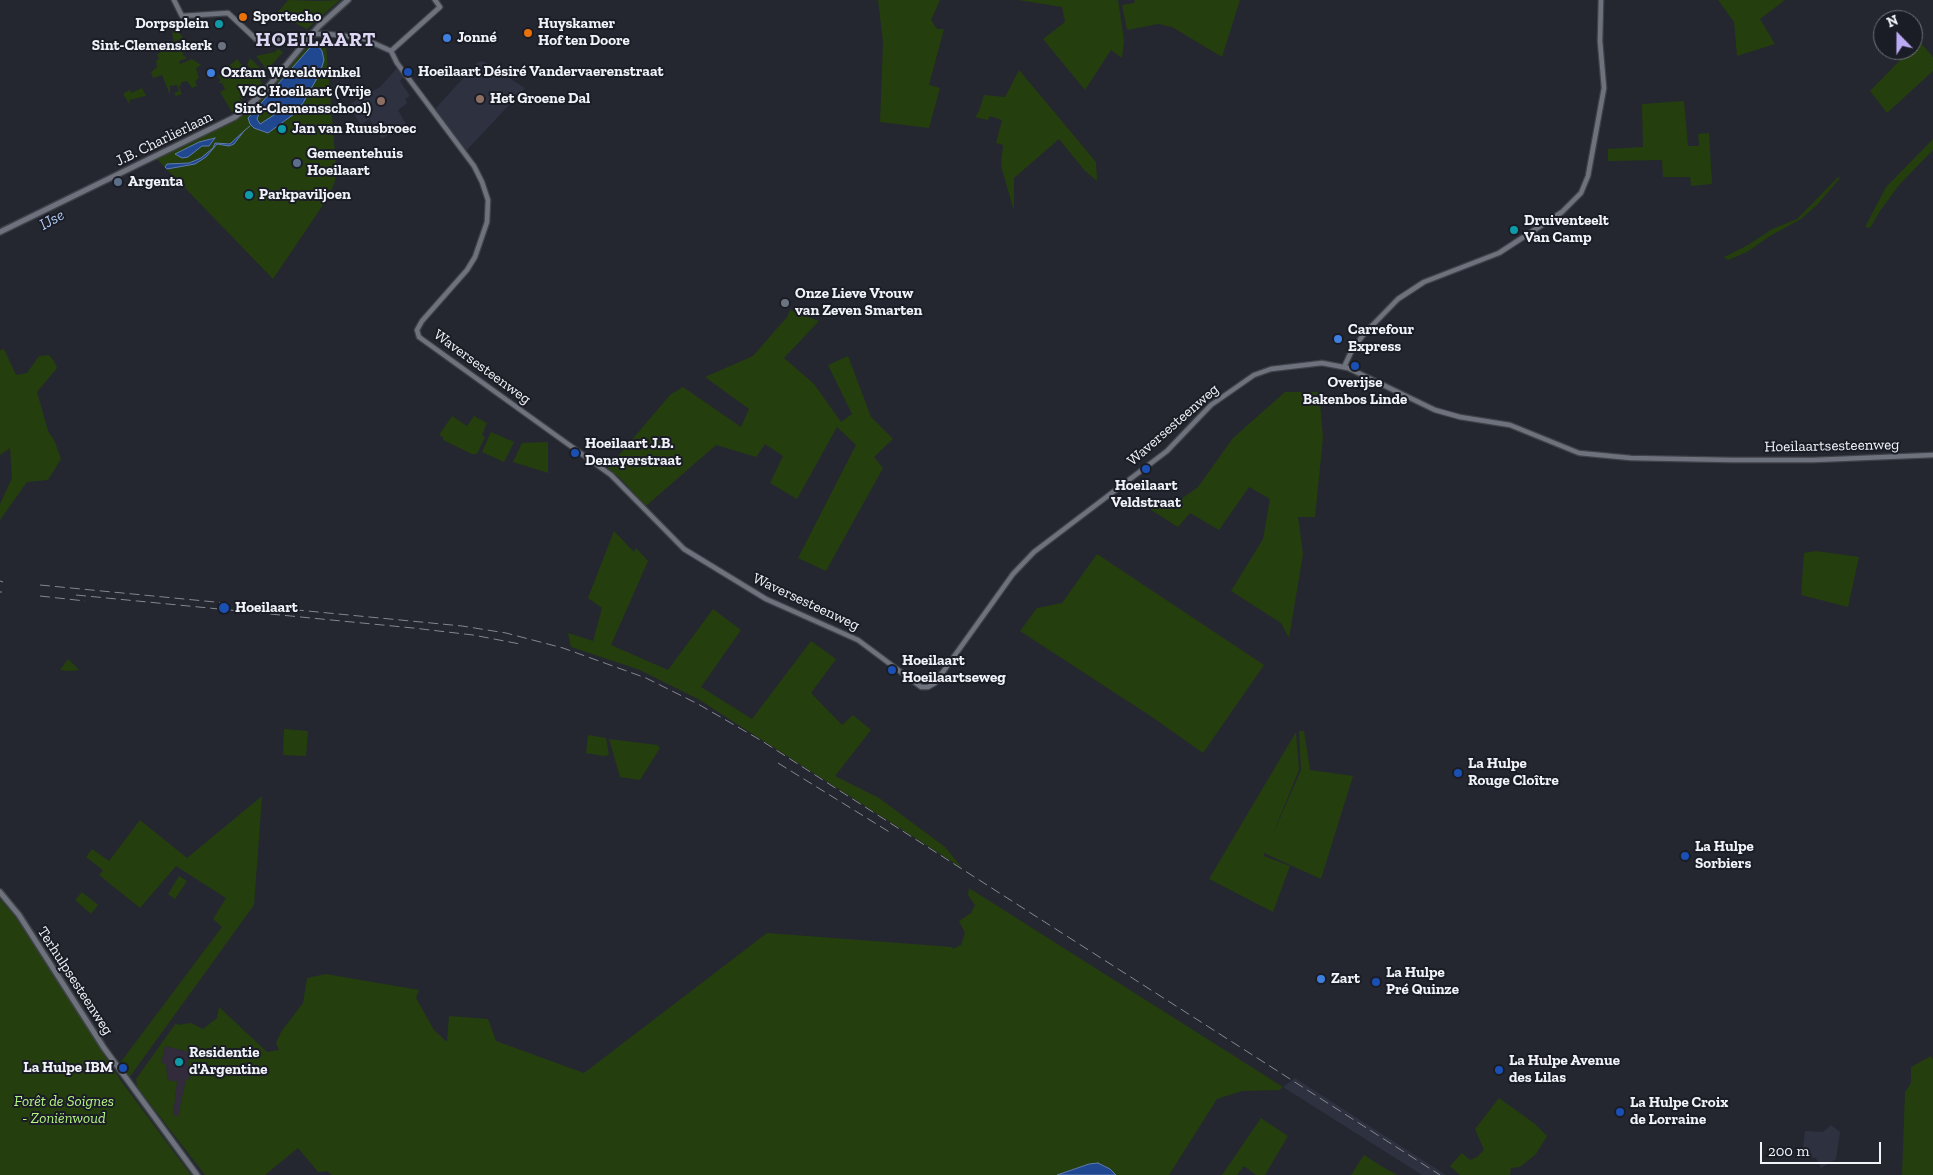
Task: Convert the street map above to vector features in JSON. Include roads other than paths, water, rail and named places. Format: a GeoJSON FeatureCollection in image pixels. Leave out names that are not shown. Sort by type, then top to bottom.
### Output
{"type":"FeatureCollection","features":[{"type":"Feature","properties":{"kind":"main road","name":"J.B. Charlierlaan"},"geometry":{"type":"LineString","coordinates":[[0,232],[235,117],[262,94],[312,34],[348,0]]}},
{"type":"Feature","properties":{"kind":"main road","name":"Terhulpsesteenweg"},"geometry":{"type":"LineString","coordinates":[[0,892],[19,915],[73,1003],[197,1175]]}},
{"type":"Feature","properties":{"kind":"street"},"geometry":{"type":"LineString","coordinates":[[174,0],[182,16],[228,13],[254,40],[264,42],[312,34],[328,34],[362,38],[391,51],[440,7],[435,0]]}},
{"type":"Feature","properties":{"kind":"street"},"geometry":{"type":"LineString","coordinates":[[1344,367],[1352,350],[1364,334],[1398,299],[1424,282],[1499,253],[1562,212],[1581,193],[1588,176],[1604,88],[1600,42],[1601,0]]}},
{"type":"Feature","properties":{"kind":"street","name":"Waversesteenweg"},"geometry":{"type":"LineString","coordinates":[[391,51],[398,64],[474,166],[483,183],[488,200],[487,222],[475,257],[467,270],[422,321],[417,330],[419,337],[611,475],[684,549],[766,599],[858,640],[921,687],[930,686],[934,682],[1013,574],[1034,552],[1166,451],[1210,405],[1246,380],[1271,369],[1322,363],[1363,373],[1383,385]]}},
{"type":"Feature","properties":{"kind":"street","name":"Hoeilaartsesteenweg"},"geometry":{"type":"LineString","coordinates":[[1383,385],[1445,414],[1510,425],[1579,453],[1631,458],[1730,460],[1814,460],[1933,455]]}},
{"type":"Feature","properties":{"kind":"water"},"geometry":{"type":"Polygon","coordinates":[[[315,42],[322,51],[324,60],[320,73],[303,103],[294,114],[268,133],[254,128],[248,118],[315,42]],[[272,106],[259,114],[257,119],[260,124],[274,115],[272,106]]]}},
{"type":"Feature","properties":{"kind":"water"},"geometry":{"type":"Polygon","coordinates":[[[244,131],[234,144],[229,146],[217,144],[206,157],[195,164],[167,169],[165,167],[167,164],[189,163],[201,158],[213,148],[215,143],[230,144],[244,131]]]}},
{"type":"Feature","properties":{"kind":"water"},"geometry":{"type":"Polygon","coordinates":[[[215,138],[209,146],[202,146],[188,157],[182,158],[175,154],[199,142],[215,138]]]}},
{"type":"Feature","properties":{"kind":"water"},"geometry":{"type":"Polygon","coordinates":[[[1098,1163],[1110,1169],[1116,1175],[1057,1175],[1089,1164],[1098,1163]]]}},
{"type":"Feature","properties":{"kind":"waterway","name":"IJse"},"geometry":{"type":"LineString","coordinates":[[244,131],[250,126]]}},
{"type":"Feature","properties":{"kind":"railway"},"geometry":{"type":"LineString","coordinates":[[40,585],[462,626],[506,633],[563,648],[646,678],[698,704],[762,741],[1440,1175]]}},
{"type":"Feature","properties":{"kind":"railway"},"geometry":{"type":"LineString","coordinates":[[76,595],[413,628],[473,635],[520,644]]}},
{"type":"Feature","properties":{"kind":"railway"},"geometry":{"type":"LineString","coordinates":[[40,596],[85,601]]}},
{"type":"Feature","properties":{"kind":"railway"},"geometry":{"type":"LineString","coordinates":[[778,763],[891,833]]}},
{"type":"Feature","properties":{"kind":"place","name":"Sportecho"},"geometry":{"type":"Point","coordinates":[243,17]}},
{"type":"Feature","properties":{"kind":"place","name":"Dorpsplein"},"geometry":{"type":"Point","coordinates":[219,24]}},
{"type":"Feature","properties":{"kind":"place","name":"Huyskamer Hof ten Doore"},"geometry":{"type":"Point","coordinates":[528,33]}},
{"type":"Feature","properties":{"kind":"place","name":"Jonné"},"geometry":{"type":"Point","coordinates":[447,38]}},
{"type":"Feature","properties":{"kind":"place","name":"Sint-Clemenskerk"},"geometry":{"type":"Point","coordinates":[222,46]}},
{"type":"Feature","properties":{"kind":"place","name":"Hoeilaart Désiré Vandervaerenstraat"},"geometry":{"type":"Point","coordinates":[408,72]}},
{"type":"Feature","properties":{"kind":"place","name":"Oxfam Wereldwinkel"},"geometry":{"type":"Point","coordinates":[211,73]}},
{"type":"Feature","properties":{"kind":"place","name":"Het Groene Dal"},"geometry":{"type":"Point","coordinates":[480,99]}},
{"type":"Feature","properties":{"kind":"place","name":"VSC Hoeilaart (Vrije Sint-Clemensschool)"},"geometry":{"type":"Point","coordinates":[381,101]}},
{"type":"Feature","properties":{"kind":"place","name":"Jan van Ruusbroec"},"geometry":{"type":"Point","coordinates":[282,129]}},
{"type":"Feature","properties":{"kind":"place","name":"Gemeentehuis Hoeilaart"},"geometry":{"type":"Point","coordinates":[297,163]}},
{"type":"Feature","properties":{"kind":"place","name":"Argenta"},"geometry":{"type":"Point","coordinates":[118,182]}},
{"type":"Feature","properties":{"kind":"place","name":"Parkpaviljoen"},"geometry":{"type":"Point","coordinates":[249,195]}},
{"type":"Feature","properties":{"kind":"place","name":"Druiventeelt Van Camp"},"geometry":{"type":"Point","coordinates":[1514,230]}},
{"type":"Feature","properties":{"kind":"place","name":"Onze Lieve Vrouw van Zeven Smarten"},"geometry":{"type":"Point","coordinates":[785,303]}},
{"type":"Feature","properties":{"kind":"place","name":"Carrefour Express"},"geometry":{"type":"Point","coordinates":[1338,339]}},
{"type":"Feature","properties":{"kind":"place","name":"Overijse Bakenbos Linde"},"geometry":{"type":"Point","coordinates":[1355,366]}},
{"type":"Feature","properties":{"kind":"place","name":"Hoeilaart J.B. Denayerstraat"},"geometry":{"type":"Point","coordinates":[575,453]}},
{"type":"Feature","properties":{"kind":"place","name":"Hoeilaart Veldstraat"},"geometry":{"type":"Point","coordinates":[1146,469]}},
{"type":"Feature","properties":{"kind":"place","name":"Hoeilaart"},"geometry":{"type":"Point","coordinates":[224,608]}},
{"type":"Feature","properties":{"kind":"place","name":"Hoeilaart Hoeilaartseweg"},"geometry":{"type":"Point","coordinates":[892,670]}},
{"type":"Feature","properties":{"kind":"place","name":"La Hulpe Rouge Cloître"},"geometry":{"type":"Point","coordinates":[1458,773]}},
{"type":"Feature","properties":{"kind":"place","name":"La Hulpe Sorbiers"},"geometry":{"type":"Point","coordinates":[1685,856]}},
{"type":"Feature","properties":{"kind":"place","name":"Zart"},"geometry":{"type":"Point","coordinates":[1321,979]}},
{"type":"Feature","properties":{"kind":"place","name":"La Hulpe Pré Quinze"},"geometry":{"type":"Point","coordinates":[1376,982]}},
{"type":"Feature","properties":{"kind":"place","name":"Residentie d'Argentine"},"geometry":{"type":"Point","coordinates":[179,1062]}},
{"type":"Feature","properties":{"kind":"place","name":"La Hulpe IBM"},"geometry":{"type":"Point","coordinates":[123,1068]}},
{"type":"Feature","properties":{"kind":"place","name":"La Hulpe Avenue des Lilas"},"geometry":{"type":"Point","coordinates":[1499,1070]}},
{"type":"Feature","properties":{"kind":"place","name":"La Hulpe Croix de Lorraine"},"geometry":{"type":"Point","coordinates":[1620,1112]}},
{"type":"Feature","properties":{"kind":"district","name":"HOEILAART"},"geometry":{"type":"Point","coordinates":[316,40]}},
{"type":"Feature","properties":{"kind":"park label","name":"Forêt de Soignes - Zoniënwoud"},"geometry":{"type":"Point","coordinates":[64,1110]}}]}
